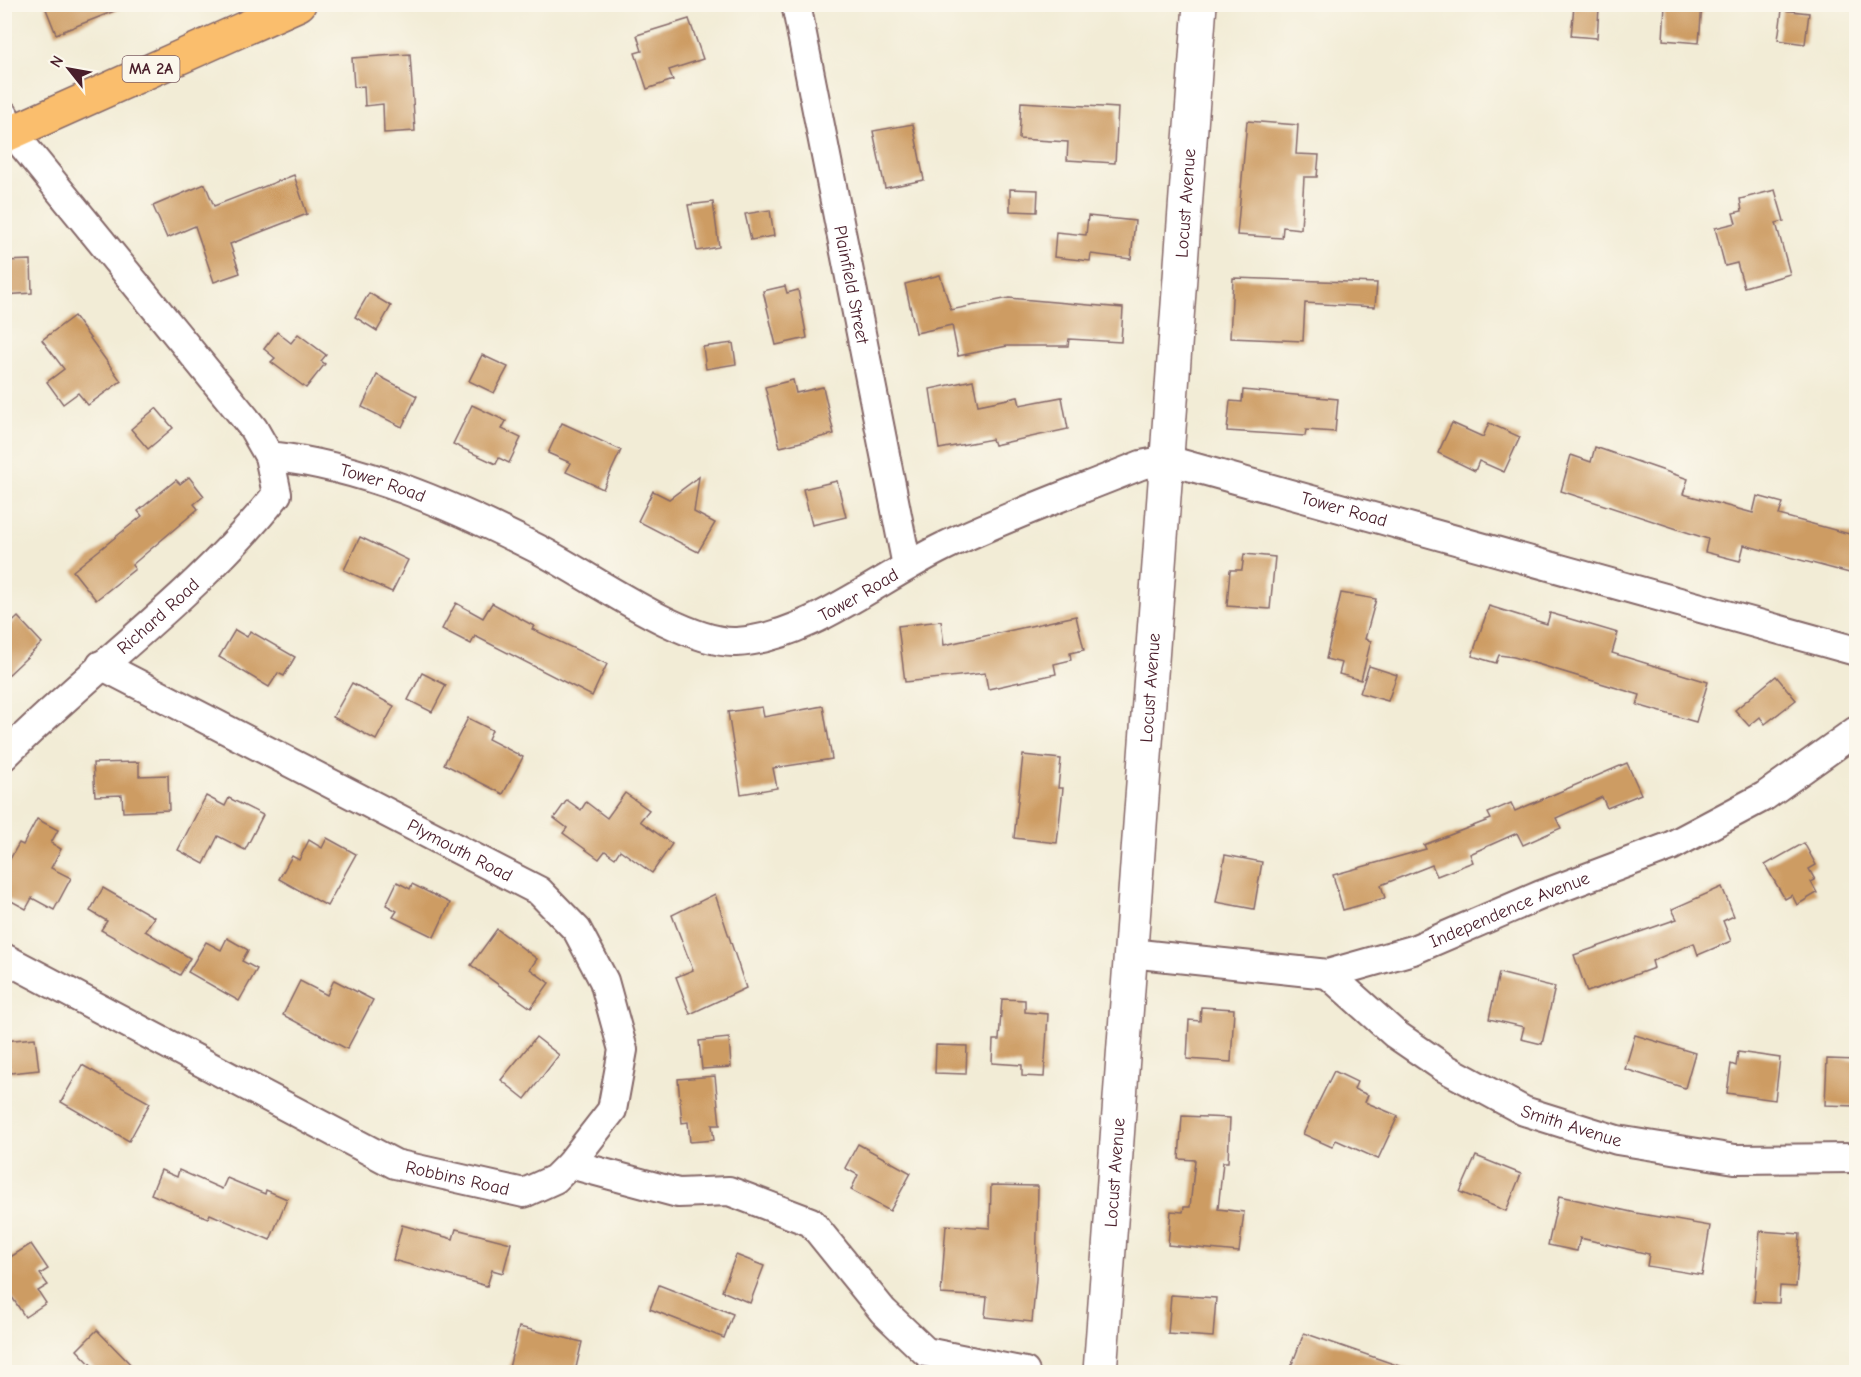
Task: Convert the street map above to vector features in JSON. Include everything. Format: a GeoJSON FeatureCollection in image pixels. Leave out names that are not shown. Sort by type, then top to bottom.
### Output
{"type":"FeatureCollection","features":[{"type":"Feature","properties":{"kind":"main road","name":"MA 2A"},"geometry":{"type":"LineString","coordinates":[[7,127],[299,4]]}},
{"type":"Feature","properties":{"kind":"street","name":"Plainfield Street"},"geometry":{"type":"LineString","coordinates":[[796,4],[907,566]]}},
{"type":"Feature","properties":{"kind":"street","name":"Locust Avenue"},"geometry":{"type":"LineString","coordinates":[[1100,1372],[1200,4]]}},
{"type":"Feature","properties":{"kind":"street"},"geometry":{"type":"LineString","coordinates":[[7,127],[253,428],[269,456]]}},
{"type":"Feature","properties":{"kind":"street","name":"Tower Road"},"geometry":{"type":"LineString","coordinates":[[269,456],[312,461],[418,493],[535,547],[666,621],[692,633],[726,641],[759,638],[790,629],[826,613],[907,566],[975,531],[1141,465],[1167,460],[1857,651]]}},
{"type":"Feature","properties":{"kind":"street","name":"Richard Road"},"geometry":{"type":"LineString","coordinates":[[4,756],[55,706],[158,616],[248,531],[277,494],[269,456]]}},
{"type":"Feature","properties":{"kind":"street","name":"Plymouth Road"},"geometry":{"type":"LineString","coordinates":[[101,665],[540,891],[555,906],[577,930],[604,981],[623,1050],[612,1110],[570,1164]]}},
{"type":"Feature","properties":{"kind":"street","name":"Independence Avenue"},"geometry":{"type":"LineString","coordinates":[[1130,953],[1328,974],[1413,950],[1541,895],[1671,846],[1765,796],[1857,731]]}},
{"type":"Feature","properties":{"kind":"street","name":"Robbins Road"},"geometry":{"type":"LineString","coordinates":[[4,958],[395,1164],[524,1193],[555,1179],[570,1164]]}},
{"type":"Feature","properties":{"kind":"street","name":"Smith Avenue"},"geometry":{"type":"LineString","coordinates":[[1328,974],[1395,1034],[1443,1067],[1524,1111],[1617,1140],[1735,1159],[1857,1158]]}},
{"type":"Feature","properties":{"kind":"street"},"geometry":{"type":"LineString","coordinates":[[570,1164],[678,1193],[729,1191],[811,1222],[883,1311],[926,1352],[1025,1372]]}},
{"type":"Feature","properties":{"kind":"building"},"geometry":{"type":"Polygon","coordinates":[[[44,4],[127,4],[127,6],[56,34],[44,4]]]}},
{"type":"Feature","properties":{"kind":"building"},"geometry":{"type":"Polygon","coordinates":[[[1665,4],[1702,4],[1699,43],[1663,40],[1665,4]]]}},
{"type":"Feature","properties":{"kind":"building"},"geometry":{"type":"Polygon","coordinates":[[[1574,6],[1599,8],[1597,38],[1571,36],[1574,6]]]}},
{"type":"Feature","properties":{"kind":"building"},"geometry":{"type":"Polygon","coordinates":[[[1782,10],[1809,13],[1805,44],[1778,40],[1782,10]]]}},
{"type":"Feature","properties":{"kind":"building"},"geometry":{"type":"Polygon","coordinates":[[[689,19],[703,59],[669,70],[673,80],[647,89],[635,53],[642,51],[637,35],[689,19]]]}},
{"type":"Feature","properties":{"kind":"building"},"geometry":{"type":"Polygon","coordinates":[[[410,54],[415,131],[384,133],[383,104],[365,106],[364,86],[354,87],[352,58],[410,54]]]}},
{"type":"Feature","properties":{"kind":"building"},"geometry":{"type":"Polygon","coordinates":[[[1021,102],[1118,108],[1115,163],[1067,160],[1068,142],[1019,139],[1021,102]]]}},
{"type":"Feature","properties":{"kind":"building"},"geometry":{"type":"Polygon","coordinates":[[[1247,121],[1298,125],[1296,154],[1319,155],[1317,177],[1304,177],[1301,229],[1283,227],[1282,238],[1237,235],[1247,121]]]}},
{"type":"Feature","properties":{"kind":"building"},"geometry":{"type":"Polygon","coordinates":[[[913,124],[924,180],[885,188],[873,131],[913,124]]]}},
{"type":"Feature","properties":{"kind":"building"},"geometry":{"type":"Polygon","coordinates":[[[294,175],[307,214],[230,244],[240,273],[214,282],[195,226],[167,238],[153,206],[205,184],[214,206],[294,175]]]}},
{"type":"Feature","properties":{"kind":"building"},"geometry":{"type":"Polygon","coordinates":[[[1010,189],[1038,190],[1037,212],[1010,211],[1010,189]]]}},
{"type":"Feature","properties":{"kind":"building"},"geometry":{"type":"Polygon","coordinates":[[[1775,190],[1784,221],[1776,223],[1790,274],[1744,287],[1737,263],[1725,266],[1715,228],[1736,223],[1733,213],[1742,211],[1740,199],[1775,190]]]}},
{"type":"Feature","properties":{"kind":"building"},"geometry":{"type":"Polygon","coordinates":[[[713,202],[719,247],[697,251],[688,205],[713,202]]]}},
{"type":"Feature","properties":{"kind":"building"},"geometry":{"type":"Polygon","coordinates":[[[770,210],[774,236],[751,240],[745,214],[770,210]]]}},
{"type":"Feature","properties":{"kind":"building"},"geometry":{"type":"Polygon","coordinates":[[[1088,216],[1135,221],[1131,259],[1091,254],[1090,261],[1054,257],[1056,232],[1086,235],[1088,216]]]}},
{"type":"Feature","properties":{"kind":"building"},"geometry":{"type":"Polygon","coordinates":[[[31,260],[32,293],[4,295],[4,261],[31,260]]]}},
{"type":"Feature","properties":{"kind":"building"},"geometry":{"type":"Polygon","coordinates":[[[940,275],[951,310],[1009,298],[1123,308],[1121,342],[1069,339],[1068,346],[1007,346],[958,356],[952,325],[916,333],[905,284],[940,275]]]}},
{"type":"Feature","properties":{"kind":"building"},"geometry":{"type":"Polygon","coordinates":[[[1233,278],[1377,283],[1375,307],[1305,303],[1303,341],[1230,338],[1233,278]]]}},
{"type":"Feature","properties":{"kind":"building"},"geometry":{"type":"Polygon","coordinates":[[[785,286],[787,293],[798,290],[807,338],[776,345],[763,291],[785,286]]]}},
{"type":"Feature","properties":{"kind":"building"},"geometry":{"type":"Polygon","coordinates":[[[369,293],[391,306],[377,331],[355,317],[369,293]]]}},
{"type":"Feature","properties":{"kind":"building"},"geometry":{"type":"Polygon","coordinates":[[[74,316],[121,381],[88,405],[78,393],[63,404],[47,382],[64,369],[42,340],[74,316]]]}},
{"type":"Feature","properties":{"kind":"building"},"geometry":{"type":"Polygon","coordinates":[[[277,332],[291,343],[298,334],[326,355],[321,361],[325,364],[306,388],[271,362],[275,358],[264,349],[277,332]]]}},
{"type":"Feature","properties":{"kind":"building"},"geometry":{"type":"Polygon","coordinates":[[[733,343],[736,364],[706,369],[703,347],[733,343]]]}},
{"type":"Feature","properties":{"kind":"building"},"geometry":{"type":"Polygon","coordinates":[[[482,355],[508,367],[494,393],[469,381],[482,355]]]}},
{"type":"Feature","properties":{"kind":"building"},"geometry":{"type":"Polygon","coordinates":[[[377,375],[417,396],[402,427],[362,407],[377,375]]]}},
{"type":"Feature","properties":{"kind":"building"},"geometry":{"type":"Polygon","coordinates":[[[793,380],[796,393],[823,387],[834,434],[780,447],[765,387],[793,380]]]}},
{"type":"Feature","properties":{"kind":"building"},"geometry":{"type":"Polygon","coordinates":[[[973,380],[978,405],[1018,397],[1020,405],[1062,397],[1068,429],[994,445],[992,439],[939,449],[930,389],[973,380]]]}},
{"type":"Feature","properties":{"kind":"building"},"geometry":{"type":"Polygon","coordinates":[[[1243,390],[1338,399],[1335,432],[1306,430],[1305,436],[1227,431],[1230,401],[1242,402],[1243,390]]]}},
{"type":"Feature","properties":{"kind":"building"},"geometry":{"type":"Polygon","coordinates":[[[472,405],[506,421],[502,429],[521,438],[509,463],[499,458],[496,464],[453,444],[472,405]]]}},
{"type":"Feature","properties":{"kind":"building"},"geometry":{"type":"Polygon","coordinates":[[[156,408],[173,428],[148,449],[131,429],[156,408]]]}},
{"type":"Feature","properties":{"kind":"building"},"geometry":{"type":"Polygon","coordinates":[[[562,423],[621,450],[603,489],[566,472],[571,463],[548,453],[562,423]]]}},
{"type":"Feature","properties":{"kind":"building"},"geometry":{"type":"Polygon","coordinates":[[[1452,423],[1483,437],[1489,423],[1520,437],[1504,472],[1479,461],[1475,471],[1438,453],[1452,423]]]}},
{"type":"Feature","properties":{"kind":"building"},"geometry":{"type":"Polygon","coordinates":[[[1595,447],[1688,479],[1683,494],[1753,513],[1757,496],[1783,503],[1779,515],[1857,536],[1857,575],[1744,545],[1740,561],[1705,552],[1708,539],[1561,491],[1571,455],[1591,462],[1595,447]]]}},
{"type":"Feature","properties":{"kind":"building"},"geometry":{"type":"Polygon","coordinates":[[[189,477],[204,496],[194,504],[198,509],[132,565],[135,569],[96,600],[73,571],[142,516],[138,511],[176,480],[180,484],[189,477]]]}},
{"type":"Feature","properties":{"kind":"building"},"geometry":{"type":"Polygon","coordinates":[[[699,477],[694,512],[715,523],[698,552],[638,521],[653,491],[669,499],[699,477]]]}},
{"type":"Feature","properties":{"kind":"building"},"geometry":{"type":"Polygon","coordinates":[[[837,481],[846,517],[812,525],[803,489],[837,481]]]}},
{"type":"Feature","properties":{"kind":"building"},"geometry":{"type":"Polygon","coordinates":[[[360,537],[408,560],[392,592],[344,570],[360,537]]]}},
{"type":"Feature","properties":{"kind":"building"},"geometry":{"type":"Polygon","coordinates":[[[1244,554],[1275,557],[1270,609],[1227,606],[1230,570],[1242,570],[1244,554]]]}},
{"type":"Feature","properties":{"kind":"building"},"geometry":{"type":"Polygon","coordinates":[[[1341,593],[1376,599],[1365,639],[1371,641],[1361,680],[1339,674],[1342,663],[1326,659],[1341,593]]]}},
{"type":"Feature","properties":{"kind":"building"},"geometry":{"type":"Polygon","coordinates":[[[456,603],[483,618],[492,603],[534,626],[532,629],[607,664],[592,696],[475,636],[471,644],[442,629],[456,603]]]}},
{"type":"Feature","properties":{"kind":"building"},"geometry":{"type":"Polygon","coordinates":[[[1489,606],[1547,624],[1550,613],[1618,633],[1612,653],[1708,682],[1696,722],[1637,705],[1640,695],[1514,657],[1499,655],[1496,663],[1472,656],[1489,606]]]}},
{"type":"Feature","properties":{"kind":"building"},"geometry":{"type":"Polygon","coordinates":[[[1076,616],[1084,650],[1070,653],[1071,660],[1054,664],[1056,674],[988,689],[985,673],[905,682],[898,626],[941,621],[944,645],[1076,616]]]}},
{"type":"Feature","properties":{"kind":"building"},"geometry":{"type":"Polygon","coordinates":[[[18,617],[42,643],[4,679],[4,630],[18,617]]]}},
{"type":"Feature","properties":{"kind":"building"},"geometry":{"type":"Polygon","coordinates":[[[235,630],[247,637],[250,631],[295,657],[284,676],[278,673],[269,687],[219,657],[235,630]]]}},
{"type":"Feature","properties":{"kind":"building"},"geometry":{"type":"Polygon","coordinates":[[[1369,666],[1397,675],[1388,701],[1360,693],[1369,666]]]}},
{"type":"Feature","properties":{"kind":"building"},"geometry":{"type":"Polygon","coordinates":[[[422,673],[446,685],[432,712],[408,700],[422,673]]]}},
{"type":"Feature","properties":{"kind":"building"},"geometry":{"type":"Polygon","coordinates":[[[1776,676],[1796,700],[1765,724],[1760,717],[1749,726],[1735,710],[1776,676]]]}},
{"type":"Feature","properties":{"kind":"building"},"geometry":{"type":"Polygon","coordinates":[[[352,683],[394,706],[376,740],[333,717],[352,683]]]}},
{"type":"Feature","properties":{"kind":"building"},"geometry":{"type":"Polygon","coordinates":[[[823,706],[832,759],[773,768],[777,788],[741,794],[728,712],[762,707],[764,717],[823,706]]]}},
{"type":"Feature","properties":{"kind":"building"},"geometry":{"type":"Polygon","coordinates":[[[468,718],[492,730],[488,739],[523,757],[503,794],[444,764],[468,718]]]}},
{"type":"Feature","properties":{"kind":"building"},"geometry":{"type":"Polygon","coordinates":[[[1023,755],[1061,759],[1058,788],[1063,788],[1057,843],[1014,838],[1023,755]]]}},
{"type":"Feature","properties":{"kind":"building"},"geometry":{"type":"Polygon","coordinates":[[[139,762],[139,776],[168,775],[169,810],[123,812],[122,795],[95,796],[93,763],[139,762]]]}},
{"type":"Feature","properties":{"kind":"building"},"geometry":{"type":"Polygon","coordinates":[[[1627,763],[1641,794],[1607,808],[1602,797],[1556,818],[1561,828],[1523,845],[1517,833],[1470,854],[1473,862],[1437,876],[1432,865],[1381,885],[1385,898],[1343,910],[1333,875],[1426,849],[1424,845],[1491,819],[1488,813],[1511,803],[1515,811],[1627,763]]]}},
{"type":"Feature","properties":{"kind":"building"},"geometry":{"type":"Polygon","coordinates":[[[625,793],[649,810],[640,821],[672,844],[652,873],[620,850],[615,858],[605,851],[599,859],[563,833],[567,828],[554,818],[567,800],[581,810],[586,802],[607,818],[625,793]]]}},
{"type":"Feature","properties":{"kind":"building"},"geometry":{"type":"Polygon","coordinates":[[[206,796],[225,806],[229,798],[263,815],[245,850],[218,836],[204,864],[178,850],[206,796]]]}},
{"type":"Feature","properties":{"kind":"building"},"geometry":{"type":"Polygon","coordinates":[[[37,819],[58,830],[51,843],[61,849],[51,868],[71,878],[54,910],[32,898],[26,909],[4,897],[4,870],[19,843],[23,845],[37,819]]]}},
{"type":"Feature","properties":{"kind":"building"},"geometry":{"type":"Polygon","coordinates":[[[327,838],[356,854],[327,906],[279,879],[292,856],[299,860],[309,840],[322,848],[327,838]]]}},
{"type":"Feature","properties":{"kind":"building"},"geometry":{"type":"Polygon","coordinates":[[[1804,843],[1816,865],[1809,869],[1815,880],[1811,882],[1817,893],[1797,905],[1792,895],[1785,899],[1765,865],[1804,843]]]}},
{"type":"Feature","properties":{"kind":"building"},"geometry":{"type":"Polygon","coordinates":[[[1225,855],[1262,862],[1254,909],[1216,902],[1225,855]]]}},
{"type":"Feature","properties":{"kind":"building"},"geometry":{"type":"Polygon","coordinates":[[[397,882],[410,889],[412,884],[450,903],[434,937],[393,917],[397,911],[386,905],[397,882]]]}},
{"type":"Feature","properties":{"kind":"building"},"geometry":{"type":"Polygon","coordinates":[[[1722,887],[1734,916],[1723,921],[1731,941],[1698,955],[1694,943],[1652,961],[1654,968],[1587,992],[1574,955],[1677,919],[1672,909],[1722,887]]]}},
{"type":"Feature","properties":{"kind":"building"},"geometry":{"type":"Polygon","coordinates":[[[103,888],[154,917],[145,931],[190,958],[180,975],[101,930],[107,921],[90,911],[103,888]]]}},
{"type":"Feature","properties":{"kind":"building"},"geometry":{"type":"Polygon","coordinates":[[[715,894],[746,988],[690,1014],[676,977],[693,970],[672,915],[715,894]]]}},
{"type":"Feature","properties":{"kind":"building"},"geometry":{"type":"Polygon","coordinates":[[[497,929],[537,959],[530,969],[549,983],[531,1008],[471,965],[497,929]]]}},
{"type":"Feature","properties":{"kind":"building"},"geometry":{"type":"Polygon","coordinates":[[[227,938],[248,950],[242,961],[257,969],[239,1001],[188,972],[206,942],[221,950],[227,938]]]}},
{"type":"Feature","properties":{"kind":"building"},"geometry":{"type":"Polygon","coordinates":[[[1499,973],[1555,987],[1542,1044],[1521,1039],[1524,1027],[1489,1019],[1499,973]]]}},
{"type":"Feature","properties":{"kind":"building"},"geometry":{"type":"Polygon","coordinates":[[[334,980],[373,1000],[347,1049],[283,1015],[300,981],[327,995],[334,980]]]}},
{"type":"Feature","properties":{"kind":"building"},"geometry":{"type":"Polygon","coordinates":[[[1002,999],[1025,1000],[1025,1012],[1048,1014],[1044,1077],[1022,1076],[1022,1065],[992,1063],[993,1040],[999,1040],[1002,999]]]}},
{"type":"Feature","properties":{"kind":"building"},"geometry":{"type":"Polygon","coordinates":[[[1201,1007],[1234,1009],[1231,1062],[1187,1059],[1189,1020],[1200,1021],[1201,1007]]]}},
{"type":"Feature","properties":{"kind":"building"},"geometry":{"type":"Polygon","coordinates":[[[1635,1035],[1695,1053],[1685,1088],[1625,1069],[1635,1035]]]}},
{"type":"Feature","properties":{"kind":"building"},"geometry":{"type":"Polygon","coordinates":[[[536,1037],[559,1055],[525,1099],[501,1080],[536,1037]]]}},
{"type":"Feature","properties":{"kind":"building"},"geometry":{"type":"Polygon","coordinates":[[[35,1038],[39,1070],[11,1073],[4,1041],[35,1038]]]}},
{"type":"Feature","properties":{"kind":"building"},"geometry":{"type":"Polygon","coordinates":[[[729,1038],[731,1067],[702,1069],[699,1041],[729,1038]]]}},
{"type":"Feature","properties":{"kind":"building"},"geometry":{"type":"Polygon","coordinates":[[[936,1045],[967,1046],[966,1074],[935,1073],[936,1045]]]}},
{"type":"Feature","properties":{"kind":"building"},"geometry":{"type":"Polygon","coordinates":[[[1738,1052],[1780,1058],[1775,1100],[1727,1093],[1731,1064],[1736,1066],[1738,1052]]]}},
{"type":"Feature","properties":{"kind":"building"},"geometry":{"type":"Polygon","coordinates":[[[1827,1059],[1857,1060],[1857,1106],[1825,1105],[1827,1059]]]}},
{"type":"Feature","properties":{"kind":"building"},"geometry":{"type":"Polygon","coordinates":[[[82,1065],[150,1103],[129,1141],[61,1102],[82,1065]]]}},
{"type":"Feature","properties":{"kind":"building"},"geometry":{"type":"Polygon","coordinates":[[[1334,1071],[1357,1082],[1354,1089],[1368,1095],[1365,1102],[1398,1116],[1378,1159],[1336,1140],[1332,1147],[1303,1134],[1334,1071]]]}},
{"type":"Feature","properties":{"kind":"building"},"geometry":{"type":"Polygon","coordinates":[[[715,1076],[720,1125],[712,1125],[714,1140],[690,1142],[688,1122],[682,1123],[678,1079],[715,1076]]]}},
{"type":"Feature","properties":{"kind":"building"},"geometry":{"type":"Polygon","coordinates":[[[1182,1116],[1230,1118],[1228,1162],[1223,1162],[1218,1209],[1244,1212],[1239,1252],[1168,1245],[1171,1211],[1183,1212],[1184,1207],[1190,1207],[1195,1160],[1179,1159],[1182,1116]]]}},
{"type":"Feature","properties":{"kind":"building"},"geometry":{"type":"Polygon","coordinates":[[[858,1144],[911,1173],[890,1211],[851,1190],[858,1175],[845,1168],[858,1144]]]}},
{"type":"Feature","properties":{"kind":"building"},"geometry":{"type":"Polygon","coordinates":[[[1476,1156],[1521,1174],[1506,1211],[1460,1192],[1476,1156]]]}},
{"type":"Feature","properties":{"kind":"building"},"geometry":{"type":"Polygon","coordinates":[[[161,1170],[177,1177],[179,1170],[222,1189],[227,1178],[265,1194],[266,1190],[287,1199],[270,1240],[210,1214],[208,1218],[151,1194],[161,1170]]]}},
{"type":"Feature","properties":{"kind":"building"},"geometry":{"type":"Polygon","coordinates":[[[991,1185],[1038,1186],[1036,1279],[1032,1322],[985,1317],[987,1297],[941,1294],[946,1225],[990,1228],[991,1185]]]}},
{"type":"Feature","properties":{"kind":"building"},"geometry":{"type":"Polygon","coordinates":[[[1559,1196],[1710,1226],[1702,1275],[1647,1266],[1649,1254],[1580,1238],[1577,1251],[1548,1245],[1559,1196]]]}},
{"type":"Feature","properties":{"kind":"building"},"geometry":{"type":"Polygon","coordinates":[[[402,1225],[453,1239],[456,1229],[511,1243],[503,1273],[492,1270],[487,1286],[393,1260],[402,1225]]]}},
{"type":"Feature","properties":{"kind":"building"},"geometry":{"type":"Polygon","coordinates":[[[1760,1231],[1800,1234],[1796,1287],[1780,1286],[1779,1303],[1754,1302],[1760,1231]]]}},
{"type":"Feature","properties":{"kind":"building"},"geometry":{"type":"Polygon","coordinates":[[[31,1244],[48,1269],[40,1274],[48,1285],[38,1291],[46,1303],[25,1317],[4,1285],[4,1261],[31,1244]]]}},
{"type":"Feature","properties":{"kind":"building"},"geometry":{"type":"Polygon","coordinates":[[[736,1255],[764,1266],[750,1303],[722,1291],[736,1255]]]}},
{"type":"Feature","properties":{"kind":"building"},"geometry":{"type":"Polygon","coordinates":[[[659,1285],[733,1314],[724,1338],[650,1309],[659,1285]]]}},
{"type":"Feature","properties":{"kind":"building"},"geometry":{"type":"Polygon","coordinates":[[[1171,1295],[1216,1298],[1213,1337],[1168,1334],[1171,1295]]]}},
{"type":"Feature","properties":{"kind":"building"},"geometry":{"type":"Polygon","coordinates":[[[519,1327],[582,1342],[575,1372],[508,1372],[519,1327]]]}},
{"type":"Feature","properties":{"kind":"building"},"geometry":{"type":"Polygon","coordinates":[[[97,1330],[138,1372],[98,1372],[77,1350],[97,1330]]]}},
{"type":"Feature","properties":{"kind":"building"},"geometry":{"type":"Polygon","coordinates":[[[1304,1333],[1408,1369],[1408,1372],[1289,1372],[1304,1333]]]}}]}
